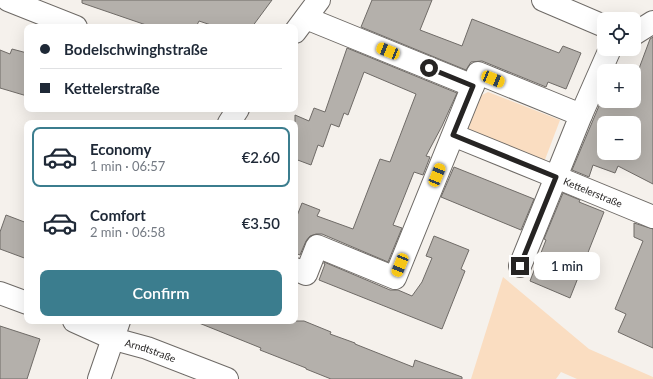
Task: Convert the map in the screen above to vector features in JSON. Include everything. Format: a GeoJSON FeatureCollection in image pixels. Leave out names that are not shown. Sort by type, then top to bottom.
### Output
{"type":"FeatureCollection","features":[{"type":"Feature","properties":{"kind":"street"},"geometry":{"type":"LineString","coordinates":[[8,0],[68,24]]}},
{"type":"Feature","properties":{"kind":"street"},"geometry":{"type":"LineString","coordinates":[[319,0],[300,25],[473,86]]}},
{"type":"Feature","properties":{"kind":"street"},"geometry":{"type":"LineString","coordinates":[[542,0],[597,23]]}},
{"type":"Feature","properties":{"kind":"street"},"geometry":{"type":"LineString","coordinates":[[641,30],[653,22]]}},
{"type":"Feature","properties":{"kind":"street"},"geometry":{"type":"LineString","coordinates":[[453,135],[556,177],[607,56]]}},
{"type":"Feature","properties":{"kind":"street"},"geometry":{"type":"LineString","coordinates":[[298,270],[306,274],[317,246],[395,278],[478,73],[581,115]]}},
{"type":"Feature","properties":{"kind":"street","name":"Kettelerstraße"},"geometry":{"type":"LineString","coordinates":[[520,266],[556,177],[653,216]]}},
{"type":"Feature","properties":{"kind":"street"},"geometry":{"type":"LineString","coordinates":[[0,293],[24,302]]}},
{"type":"Feature","properties":{"kind":"street","name":"Arndtstraße"},"geometry":{"type":"LineString","coordinates":[[88,324],[116,330],[147,348],[227,379]]}},
{"type":"Feature","properties":{"kind":"street"},"geometry":{"type":"LineString","coordinates":[[99,379],[116,330]]}},
{"type":"Feature","properties":{"kind":"shaded area"},"geometry":{"type":"Polygon","coordinates":[[[488,92],[560,120],[543,165],[462,135],[476,98],[488,92]]]}},
{"type":"Feature","properties":{"kind":"shaded area"},"geometry":{"type":"Polygon","coordinates":[[[503,277],[589,349],[653,377],[653,379],[577,379],[561,372],[556,379],[471,379],[503,277]]]}},
{"type":"Feature","properties":{"kind":"building"},"geometry":{"type":"Polygon","coordinates":[[[82,0],[272,0],[254,24],[208,24],[199,21],[198,24],[143,24],[82,3],[82,0]]]}},
{"type":"Feature","properties":{"kind":"building"},"geometry":{"type":"Polygon","coordinates":[[[372,0],[432,0],[420,30],[462,46],[472,19],[559,53],[563,46],[581,53],[566,89],[548,82],[546,87],[482,61],[471,62],[466,70],[361,27],[372,0]]]}},
{"type":"Feature","properties":{"kind":"building"},"geometry":{"type":"Polygon","coordinates":[[[653,37],[653,184],[618,166],[615,173],[593,165],[589,177],[572,170],[598,108],[641,108],[641,64],[650,39],[653,37]]]}},
{"type":"Feature","properties":{"kind":"building"},"geometry":{"type":"Polygon","coordinates":[[[347,48],[457,93],[426,156],[430,157],[423,175],[414,172],[393,225],[402,228],[388,262],[322,234],[310,236],[306,241],[300,255],[298,254],[298,213],[302,203],[320,210],[317,216],[353,229],[380,159],[390,162],[416,94],[364,72],[348,115],[344,113],[339,127],[331,124],[323,147],[318,145],[311,165],[298,160],[298,120],[295,120],[295,115],[309,121],[314,108],[325,112],[347,48]]]}},
{"type":"Feature","properties":{"kind":"building"},"geometry":{"type":"Polygon","coordinates":[[[12,49],[24,52],[24,95],[0,88],[0,50],[10,54],[12,49]]]}},
{"type":"Feature","properties":{"kind":"building"},"geometry":{"type":"Polygon","coordinates":[[[454,167],[534,199],[521,230],[441,197],[454,167]]]}},
{"type":"Feature","properties":{"kind":"building"},"geometry":{"type":"Polygon","coordinates":[[[563,193],[580,200],[579,202],[604,212],[570,298],[530,281],[546,240],[544,239],[563,193]]]}},
{"type":"Feature","properties":{"kind":"building"},"geometry":{"type":"Polygon","coordinates":[[[6,215],[24,222],[24,258],[0,249],[0,232],[6,215]]]}},
{"type":"Feature","properties":{"kind":"building"},"geometry":{"type":"Polygon","coordinates":[[[634,223],[653,229],[653,348],[618,332],[626,314],[615,309],[643,241],[634,237],[634,223]]]}},
{"type":"Feature","properties":{"kind":"building"},"geometry":{"type":"Polygon","coordinates":[[[434,236],[469,250],[461,269],[465,271],[442,329],[319,280],[325,264],[324,262],[390,290],[398,290],[412,296],[422,282],[432,258],[426,256],[434,236]]]}},
{"type":"Feature","properties":{"kind":"building"},"geometry":{"type":"Polygon","coordinates":[[[298,321],[304,321],[331,332],[330,334],[413,367],[415,360],[462,377],[462,379],[331,379],[260,350],[261,348],[201,324],[298,324],[298,321]]]}},
{"type":"Feature","properties":{"kind":"building"},"geometry":{"type":"Polygon","coordinates":[[[0,326],[40,339],[27,379],[0,379],[0,326]]]}},
{"type":"Feature","properties":{"kind":"route"},"geometry":{"type":"LineString","coordinates":[[429,68],[473,86],[453,135],[556,177],[520,266]]}}]}
